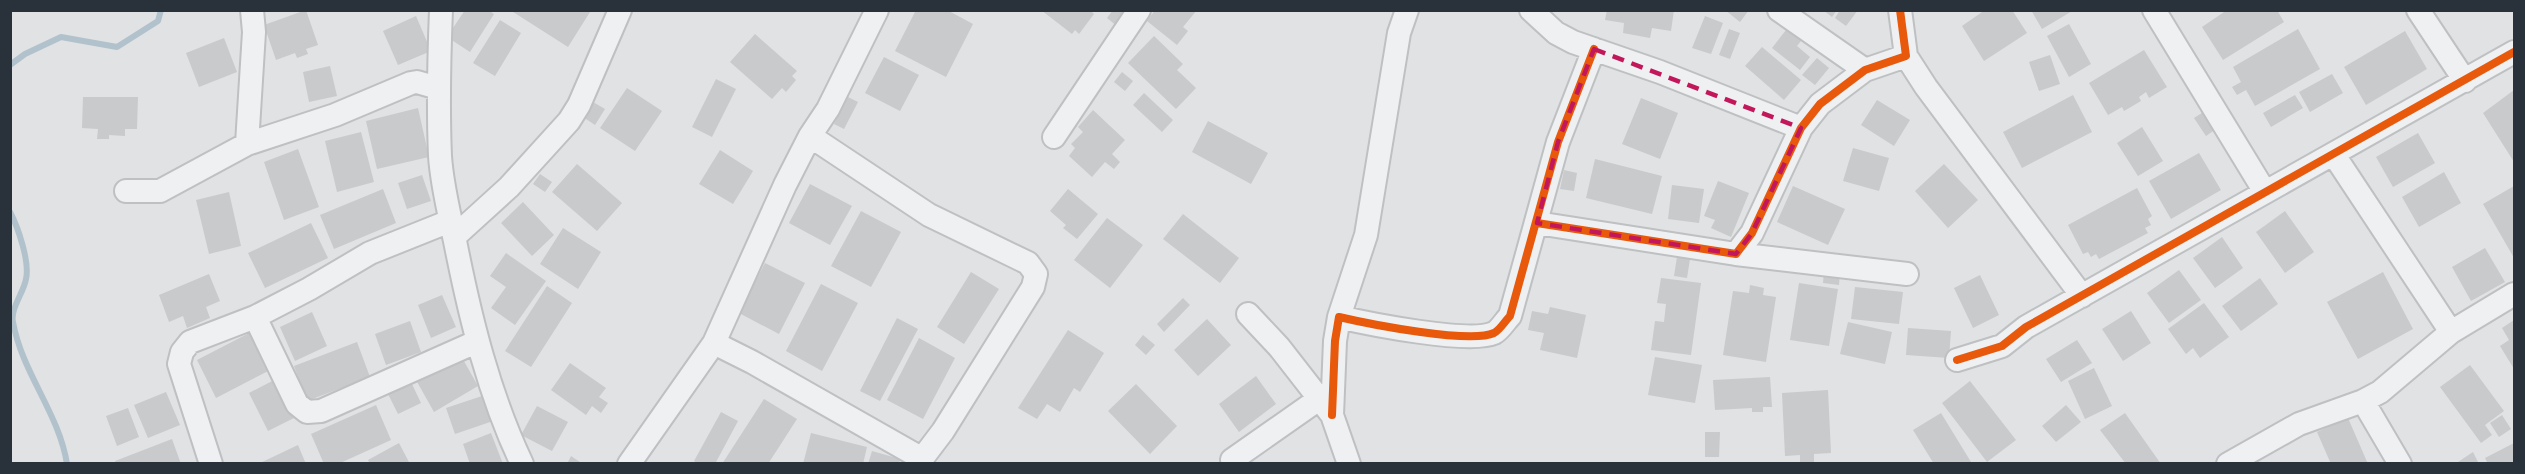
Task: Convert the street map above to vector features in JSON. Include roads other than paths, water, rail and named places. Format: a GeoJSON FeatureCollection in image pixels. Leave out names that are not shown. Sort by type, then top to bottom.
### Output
{"type":"FeatureCollection","features":[{"type":"Feature","properties":{"kind":"street"},"geometry":{"type":"LineString","coordinates":[[247,144],[254,32],[252,10]]}},
{"type":"Feature","properties":{"kind":"street"},"geometry":{"type":"LineString","coordinates":[[441,10],[438,88],[440,158],[452,229],[476,342],[522,464]]}},
{"type":"Feature","properties":{"kind":"street"},"geometry":{"type":"LineString","coordinates":[[211,464],[179,364],[182,352],[190,342],[255,317],[370,253],[452,229],[509,187],[569,121],[579,105],[620,10]]}},
{"type":"Feature","properties":{"kind":"street"},"geometry":{"type":"LineString","coordinates":[[629,464],[714,343],[785,185],[810,136],[828,109],[878,10]]}},
{"type":"Feature","properties":{"kind":"street"},"geometry":{"type":"LineString","coordinates":[[1054,137],[1139,10]]}},
{"type":"Feature","properties":{"kind":"street"},"geometry":{"type":"LineString","coordinates":[[1325,407],[1339,317],[1366,235],[1400,33],[1407,10]]}},
{"type":"Feature","properties":{"kind":"street"},"geometry":{"type":"LineString","coordinates":[[1531,10],[1556,33],[1800,128]]}},
{"type":"Feature","properties":{"kind":"street"},"geometry":{"type":"LineString","coordinates":[[1779,10],[1865,70]]}},
{"type":"Feature","properties":{"kind":"street"},"geometry":{"type":"LineString","coordinates":[[1900,10],[1906,56],[1926,87],[2082,296]]}},
{"type":"Feature","properties":{"kind":"street"},"geometry":{"type":"LineString","coordinates":[[2154,10],[2265,192]]}},
{"type":"Feature","properties":{"kind":"street"},"geometry":{"type":"LineString","coordinates":[[2418,10],[2465,81]]}},
{"type":"Feature","properties":{"kind":"street"},"geometry":{"type":"LineString","coordinates":[[1339,317],[1386,328],[1467,336],[1479,337],[1496,332],[1510,316],[1558,142],[1594,49]]}},
{"type":"Feature","properties":{"kind":"street"},"geometry":{"type":"LineString","coordinates":[[1956,360],[2002,346],[2026,327],[2514,52]]}},
{"type":"Feature","properties":{"kind":"street"},"geometry":{"type":"LineString","coordinates":[[1736,254],[1752,233],[1800,128],[1820,104],[1865,70],[1906,56]]}},
{"type":"Feature","properties":{"kind":"street"},"geometry":{"type":"LineString","coordinates":[[126,190],[160,191],[247,144],[335,115],[411,82],[438,88]]}},
{"type":"Feature","properties":{"kind":"street"},"geometry":{"type":"LineString","coordinates":[[714,343],[752,362],[919,460],[943,431],[1033,287],[1035,274],[1028,263],[929,215],[810,136]]}},
{"type":"Feature","properties":{"kind":"street"},"geometry":{"type":"LineString","coordinates":[[2334,155],[2451,332]]}},
{"type":"Feature","properties":{"kind":"street"},"geometry":{"type":"LineString","coordinates":[[1537,222],[1736,254],[1907,274]]}},
{"type":"Feature","properties":{"kind":"street"},"geometry":{"type":"LineString","coordinates":[[2228,464],[2299,424],[2363,401],[2380,392],[2451,332],[2514,294]]}},
{"type":"Feature","properties":{"kind":"street"},"geometry":{"type":"LineString","coordinates":[[1248,314],[1279,347],[1325,407],[1349,464]]}},
{"type":"Feature","properties":{"kind":"street"},"geometry":{"type":"LineString","coordinates":[[255,317],[297,404],[307,412],[321,411],[476,342]]}},
{"type":"Feature","properties":{"kind":"street"},"geometry":{"type":"LineString","coordinates":[[2363,401],[2400,464]]}},
{"type":"Feature","properties":{"kind":"street"},"geometry":{"type":"LineString","coordinates":[[1232,460],[1325,407]]}},
{"type":"Feature","properties":{"kind":"waterway"},"geometry":{"type":"LineString","coordinates":[[10,65],[25,54],[61,37],[117,47],[158,21],[161,10]]}},
{"type":"Feature","properties":{"kind":"waterway"},"geometry":{"type":"LineString","coordinates":[[10,212],[22,245],[27,272],[25,284],[13,312],[13,322],[24,359],[63,445],[67,464]]}}]}
